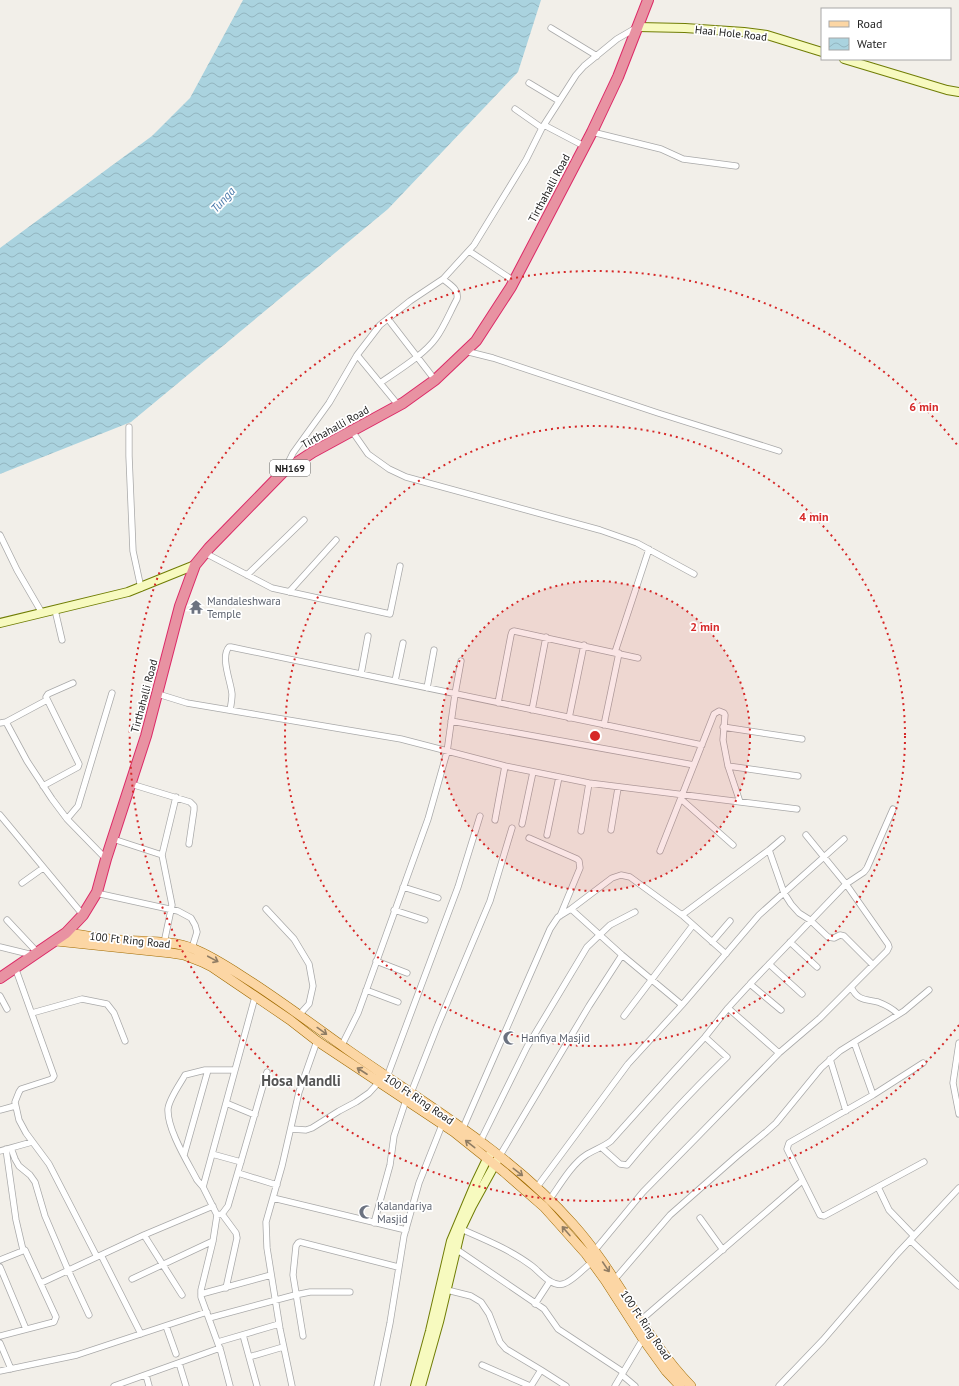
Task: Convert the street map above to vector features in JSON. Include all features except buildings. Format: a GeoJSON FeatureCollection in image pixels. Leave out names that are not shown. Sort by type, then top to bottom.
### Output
{"type":"FeatureCollection","features":[{"type":"Feature","properties":{"kind":"highway","name":"Tirthahalli Road"},"geometry":{"type":"LineString","coordinates":[[0,978],[35,953],[56,941],[83,915],[96,893],[158,694],[180,606],[195,565],[284,471],[313,452],[398,406],[435,380],[476,341],[514,281],[592,132],[618,77],[648,0]]}},
{"type":"Feature","properties":{"kind":"main road","name":"100 Ft Ring Road"},"geometry":{"type":"LineString","coordinates":[[66,932],[120,940],[164,943],[192,948],[229,968],[299,1015],[409,1097],[463,1128],[480,1142],[493,1158],[544,1207],[592,1262],[643,1339],[666,1371],[680,1386]]}},
{"type":"Feature","properties":{"kind":"main road","name":"100 Ft Ring Road"},"geometry":{"type":"LineString","coordinates":[[56,941],[184,955],[202,962],[212,967],[317,1041],[383,1079]]}},
{"type":"Feature","properties":{"kind":"main road","name":"100 Ft Ring Road"},"geometry":{"type":"LineString","coordinates":[[409,1097],[442,1125],[537,1187],[550,1199],[595,1250],[641,1320],[674,1366],[691,1386]]}},
{"type":"Feature","properties":{"kind":"street","name":"Haai Hole Road"},"geometry":{"type":"LineString","coordinates":[[638,27],[685,28],[767,35],[821,52]]}},
{"type":"Feature","properties":{"kind":"street"},"geometry":{"type":"LineString","coordinates":[[284,471],[293,453],[329,403],[357,355],[380,325],[410,301],[443,279],[474,245],[526,160],[543,127],[576,75],[584,66],[617,40],[638,27]]}},
{"type":"Feature","properties":{"kind":"street"},"geometry":{"type":"LineString","coordinates":[[552,28],[597,56]]}},
{"type":"Feature","properties":{"kind":"street"},"geometry":{"type":"LineString","coordinates":[[847,60],[947,90],[959,92]]}},
{"type":"Feature","properties":{"kind":"street"},"geometry":{"type":"LineString","coordinates":[[529,83],[559,101]]}},
{"type":"Feature","properties":{"kind":"street"},"geometry":{"type":"LineString","coordinates":[[514,109],[543,127],[584,146]]}},
{"type":"Feature","properties":{"kind":"street"},"geometry":{"type":"LineString","coordinates":[[592,132],[650,145],[683,159],[736,166]]}},
{"type":"Feature","properties":{"kind":"street"},"geometry":{"type":"LineString","coordinates":[[469,251],[514,281]]}},
{"type":"Feature","properties":{"kind":"street"},"geometry":{"type":"LineString","coordinates":[[380,383],[416,357],[435,340],[457,300],[458,295],[457,291],[443,279]]}},
{"type":"Feature","properties":{"kind":"street"},"geometry":{"type":"LineString","coordinates":[[388,319],[435,380]]}},
{"type":"Feature","properties":{"kind":"street"},"geometry":{"type":"LineString","coordinates":[[465,351],[493,358],[658,413],[779,451]]}},
{"type":"Feature","properties":{"kind":"street"},"geometry":{"type":"LineString","coordinates":[[357,355],[398,406]]}},
{"type":"Feature","properties":{"kind":"street"},"geometry":{"type":"LineString","coordinates":[[129,427],[133,551],[140,588]]}},
{"type":"Feature","properties":{"kind":"street"},"geometry":{"type":"LineString","coordinates":[[352,431],[368,454],[389,469],[406,477],[600,530],[637,543],[694,574]]}},
{"type":"Feature","properties":{"kind":"street"},"geometry":{"type":"LineString","coordinates":[[247,574],[304,520]]}},
{"type":"Feature","properties":{"kind":"street"},"geometry":{"type":"LineString","coordinates":[[0,535],[17,570],[42,613]]}},
{"type":"Feature","properties":{"kind":"street"},"geometry":{"type":"LineString","coordinates":[[289,592],[336,540]]}},
{"type":"Feature","properties":{"kind":"street"},"geometry":{"type":"LineString","coordinates":[[604,725],[617,653],[649,550]]}},
{"type":"Feature","properties":{"kind":"street"},"geometry":{"type":"LineString","coordinates":[[205,553],[247,574],[266,586],[390,614],[400,566]]}},
{"type":"Feature","properties":{"kind":"street"},"geometry":{"type":"LineString","coordinates":[[0,623],[140,588],[195,565]]}},
{"type":"Feature","properties":{"kind":"street"},"geometry":{"type":"LineString","coordinates":[[54,610],[62,640]]}},
{"type":"Feature","properties":{"kind":"street"},"geometry":{"type":"LineString","coordinates":[[498,703],[512,632],[514,631],[584,645],[638,658]]}},
{"type":"Feature","properties":{"kind":"street"},"geometry":{"type":"LineString","coordinates":[[361,674],[368,636]]}},
{"type":"Feature","properties":{"kind":"street"},"geometry":{"type":"LineString","coordinates":[[532,710],[546,637]]}},
{"type":"Feature","properties":{"kind":"street"},"geometry":{"type":"LineString","coordinates":[[395,681],[403,643]]}},
{"type":"Feature","properties":{"kind":"street"},"geometry":{"type":"LineString","coordinates":[[569,718],[584,645]]}},
{"type":"Feature","properties":{"kind":"street"},"geometry":{"type":"LineString","coordinates":[[230,710],[232,694],[228,676],[226,652],[229,647],[702,745]]}},
{"type":"Feature","properties":{"kind":"street"},"geometry":{"type":"LineString","coordinates":[[427,688],[434,650]]}},
{"type":"Feature","properties":{"kind":"street"},"geometry":{"type":"LineString","coordinates":[[342,1046],[358,1013],[428,818],[447,752],[455,694],[462,661]]}},
{"type":"Feature","properties":{"kind":"street"},"geometry":{"type":"LineString","coordinates":[[43,786],[78,767],[80,764],[47,700],[48,694],[73,683]]}},
{"type":"Feature","properties":{"kind":"street"},"geometry":{"type":"LineString","coordinates":[[67,819],[78,806],[112,693]]}},
{"type":"Feature","properties":{"kind":"street"},"geometry":{"type":"LineString","coordinates":[[158,694],[187,703],[401,739],[505,766],[589,783],[682,797],[797,809]]}},
{"type":"Feature","properties":{"kind":"street"},"geometry":{"type":"LineString","coordinates":[[0,723],[6,722],[47,700]]}},
{"type":"Feature","properties":{"kind":"street"},"geometry":{"type":"LineString","coordinates":[[660,851],[714,714],[719,711],[724,712],[723,740],[728,766],[740,802]]}},
{"type":"Feature","properties":{"kind":"street"},"geometry":{"type":"LineString","coordinates":[[451,721],[694,765]]}},
{"type":"Feature","properties":{"kind":"street"},"geometry":{"type":"LineString","coordinates":[[6,722],[27,761],[67,819],[106,859]]}},
{"type":"Feature","properties":{"kind":"street"},"geometry":{"type":"LineString","coordinates":[[723,727],[802,739]]}},
{"type":"Feature","properties":{"kind":"street"},"geometry":{"type":"LineString","coordinates":[[494,820],[505,766]]}},
{"type":"Feature","properties":{"kind":"street"},"geometry":{"type":"LineString","coordinates":[[728,766],[798,776]]}},
{"type":"Feature","properties":{"kind":"street"},"geometry":{"type":"LineString","coordinates":[[522,824],[533,772]]}},
{"type":"Feature","properties":{"kind":"street"},"geometry":{"type":"LineString","coordinates":[[547,835],[559,777]]}},
{"type":"Feature","properties":{"kind":"street"},"geometry":{"type":"LineString","coordinates":[[581,831],[589,783]]}},
{"type":"Feature","properties":{"kind":"street"},"geometry":{"type":"LineString","coordinates":[[131,784],[176,797],[190,802],[194,806],[188,844]]}},
{"type":"Feature","properties":{"kind":"street"},"geometry":{"type":"LineString","coordinates":[[611,830],[618,788]]}},
{"type":"Feature","properties":{"kind":"street"},"geometry":{"type":"LineString","coordinates":[[164,943],[172,905],[162,855],[176,797]]}},
{"type":"Feature","properties":{"kind":"street"},"geometry":{"type":"LineString","coordinates":[[682,797],[733,845]]}},
{"type":"Feature","properties":{"kind":"street"},"geometry":{"type":"LineString","coordinates":[[550,1199],[576,1163],[586,1155],[602,1148],[611,1141],[705,1037],[728,1008],[810,920],[846,884],[864,872],[893,808]]}},
{"type":"Feature","properties":{"kind":"street"},"geometry":{"type":"LineString","coordinates":[[0,815],[83,915]]}},
{"type":"Feature","properties":{"kind":"street"},"geometry":{"type":"LineString","coordinates":[[291,1129],[306,1130],[312,1128],[356,1102],[369,1093],[383,1079],[458,887],[480,816]]}},
{"type":"Feature","properties":{"kind":"street"},"geometry":{"type":"LineString","coordinates":[[374,1223],[390,1165],[394,1136],[437,1027],[490,901],[512,828]]}},
{"type":"Feature","properties":{"kind":"street"},"geometry":{"type":"LineString","coordinates":[[595,1250],[643,1192],[779,1053],[820,1018],[887,951],[889,947],[888,944],[846,884],[806,835]]}},
{"type":"Feature","properties":{"kind":"street"},"geometry":{"type":"LineString","coordinates":[[463,1128],[550,929],[560,916],[580,868],[580,862],[577,859],[529,838]]}},
{"type":"Feature","properties":{"kind":"street"},"geometry":{"type":"LineString","coordinates":[[113,839],[162,855]]}},
{"type":"Feature","properties":{"kind":"street"},"geometry":{"type":"LineString","coordinates":[[682,915],[782,839]]}},
{"type":"Feature","properties":{"kind":"street"},"geometry":{"type":"LineString","coordinates":[[537,1187],[625,1068],[682,1005],[759,915],[844,840]]}},
{"type":"Feature","properties":{"kind":"street"},"geometry":{"type":"LineString","coordinates":[[769,850],[784,893],[799,913],[810,920],[828,937],[834,938],[840,935],[844,936],[873,965]]}},
{"type":"Feature","properties":{"kind":"street"},"geometry":{"type":"LineString","coordinates":[[22,883],[44,868]]}},
{"type":"Feature","properties":{"kind":"street"},"geometry":{"type":"LineString","coordinates":[[560,916],[612,878],[621,875],[630,877],[682,915],[726,954]]}},
{"type":"Feature","properties":{"kind":"street"},"geometry":{"type":"LineString","coordinates":[[403,887],[438,898]]}},
{"type":"Feature","properties":{"kind":"street"},"geometry":{"type":"LineString","coordinates":[[96,893],[178,911],[191,918],[197,932],[192,948]]}},
{"type":"Feature","properties":{"kind":"street"},"geometry":{"type":"LineString","coordinates":[[266,909],[294,939],[309,964],[313,986],[309,1004],[299,1015]]}},
{"type":"Feature","properties":{"kind":"street"},"geometry":{"type":"LineString","coordinates":[[571,909],[622,955],[682,1005]]}},
{"type":"Feature","properties":{"kind":"street"},"geometry":{"type":"LineString","coordinates":[[394,910],[425,920]]}},
{"type":"Feature","properties":{"kind":"street"},"geometry":{"type":"LineString","coordinates":[[480,1142],[527,1047],[587,947],[610,926],[635,912]]}},
{"type":"Feature","properties":{"kind":"street"},"geometry":{"type":"LineString","coordinates":[[7,920],[35,953]]}},
{"type":"Feature","properties":{"kind":"street"},"geometry":{"type":"LineString","coordinates":[[712,942],[730,922]]}},
{"type":"Feature","properties":{"kind":"street"},"geometry":{"type":"LineString","coordinates":[[624,1016],[693,925]]}},
{"type":"Feature","properties":{"kind":"street"},"geometry":{"type":"LineString","coordinates":[[790,942],[817,967]]}},
{"type":"Feature","properties":{"kind":"street"},"geometry":{"type":"LineString","coordinates":[[0,947],[35,953]]}},
{"type":"Feature","properties":{"kind":"street"},"geometry":{"type":"LineString","coordinates":[[416,1386],[451,1241],[475,1184],[622,955]]}},
{"type":"Feature","properties":{"kind":"street"},"geometry":{"type":"LineString","coordinates":[[376,962],[407,974]]}},
{"type":"Feature","properties":{"kind":"street"},"geometry":{"type":"LineString","coordinates":[[769,964],[802,994]]}},
{"type":"Feature","properties":{"kind":"street"},"geometry":{"type":"LineString","coordinates":[[15,967],[54,1076],[52,1079],[21,1089],[16,1097],[15,1106],[19,1120],[32,1142],[49,1164],[140,1334]]}},
{"type":"Feature","properties":{"kind":"street"},"geometry":{"type":"LineString","coordinates":[[750,984],[781,1010]]}},
{"type":"Feature","properties":{"kind":"street"},"geometry":{"type":"LineString","coordinates":[[851,987],[859,998],[880,1003],[898,1014]]}},
{"type":"Feature","properties":{"kind":"street"},"geometry":{"type":"LineString","coordinates":[[366,990],[398,1002]]}},
{"type":"Feature","properties":{"kind":"street"},"geometry":{"type":"LineString","coordinates":[[615,1279],[670,1216],[776,1123],[830,1059],[898,1014],[929,990]]}},
{"type":"Feature","properties":{"kind":"street"},"geometry":{"type":"LineString","coordinates":[[0,996],[7,1008]]}},
{"type":"Feature","properties":{"kind":"street"},"geometry":{"type":"LineString","coordinates":[[203,1187],[255,997]]}},
{"type":"Feature","properties":{"kind":"street"},"geometry":{"type":"LineString","coordinates":[[32,1013],[82,999],[107,1004],[114,1013],[124,1041]]}},
{"type":"Feature","properties":{"kind":"street"},"geometry":{"type":"LineString","coordinates":[[728,1008],[779,1053]]}},
{"type":"Feature","properties":{"kind":"street"},"geometry":{"type":"LineString","coordinates":[[602,1148],[620,1164],[628,1165],[648,1140],[727,1057],[705,1037]]}},
{"type":"Feature","properties":{"kind":"street"},"geometry":{"type":"LineString","coordinates":[[292,1386],[279,1324],[271,1275],[267,1248],[266,1222],[277,1185],[299,1092],[317,1041]]}},
{"type":"Feature","properties":{"kind":"street"},"geometry":{"type":"LineString","coordinates":[[854,1042],[873,1095]]}},
{"type":"Feature","properties":{"kind":"street"},"geometry":{"type":"LineString","coordinates":[[959,1043],[957,1083],[959,1114]]}},
{"type":"Feature","properties":{"kind":"street"},"geometry":{"type":"LineString","coordinates":[[830,1059],[846,1111]]}},
{"type":"Feature","properties":{"kind":"street"},"geometry":{"type":"LineString","coordinates":[[923,1063],[873,1095],[789,1143],[787,1149],[802,1181],[820,1215],[822,1216],[924,1162]]}},
{"type":"Feature","properties":{"kind":"street"},"geometry":{"type":"LineString","coordinates":[[226,1288],[237,1238],[236,1233],[213,1206],[203,1187],[197,1180],[170,1125],[168,1107],[176,1089],[185,1075],[208,1070],[235,1070]]}},
{"type":"Feature","properties":{"kind":"street"},"geometry":{"type":"LineString","coordinates":[[184,1155],[208,1070]]}},
{"type":"Feature","properties":{"kind":"street"},"geometry":{"type":"LineString","coordinates":[[230,1386],[220,1348],[201,1294],[201,1290],[220,1214],[228,1206],[267,1072]]}},
{"type":"Feature","properties":{"kind":"street"},"geometry":{"type":"LineString","coordinates":[[226,1103],[255,1115]]}},
{"type":"Feature","properties":{"kind":"street"},"geometry":{"type":"LineString","coordinates":[[0,1110],[15,1106]]}},
{"type":"Feature","properties":{"kind":"street"},"geometry":{"type":"LineString","coordinates":[[377,1386],[390,1323],[398,1267],[406,1230],[418,1183],[442,1125]]}},
{"type":"Feature","properties":{"kind":"street"},"geometry":{"type":"LineString","coordinates":[[6,1149],[32,1142]]}},
{"type":"Feature","properties":{"kind":"street"},"geometry":{"type":"LineString","coordinates":[[0,1336],[54,1322],[56,1320],[41,1283],[26,1252],[23,1250],[16,1220],[6,1149]]}},
{"type":"Feature","properties":{"kind":"street"},"geometry":{"type":"LineString","coordinates":[[6,1149],[19,1166],[30,1175],[35,1182],[45,1216],[89,1315]]}},
{"type":"Feature","properties":{"kind":"street"},"geometry":{"type":"LineString","coordinates":[[212,1154],[241,1162]]}},
{"type":"Feature","properties":{"kind":"street"},"geometry":{"type":"LineString","coordinates":[[422,1386],[461,1229],[493,1158]]}},
{"type":"Feature","properties":{"kind":"street"},"geometry":{"type":"LineString","coordinates":[[238,1173],[277,1185]]}},
{"type":"Feature","properties":{"kind":"street"},"geometry":{"type":"LineString","coordinates":[[641,1320],[802,1181]]}},
{"type":"Feature","properties":{"kind":"street"},"geometry":{"type":"LineString","coordinates":[[878,1187],[889,1210],[912,1238],[959,1286]]}},
{"type":"Feature","properties":{"kind":"street"},"geometry":{"type":"LineString","coordinates":[[779,1386],[959,1188]]}},
{"type":"Feature","properties":{"kind":"street"},"geometry":{"type":"LineString","coordinates":[[273,1198],[406,1230]]}},
{"type":"Feature","properties":{"kind":"street"},"geometry":{"type":"LineString","coordinates":[[41,1283],[144,1235],[213,1206]]}},
{"type":"Feature","properties":{"kind":"street"},"geometry":{"type":"LineString","coordinates":[[700,1218],[723,1250]]}},
{"type":"Feature","properties":{"kind":"street"},"geometry":{"type":"LineString","coordinates":[[461,1229],[519,1256],[556,1284],[562,1284],[570,1280],[592,1262]]}},
{"type":"Feature","properties":{"kind":"street"},"geometry":{"type":"LineString","coordinates":[[144,1235],[182,1295]]}},
{"type":"Feature","properties":{"kind":"street"},"geometry":{"type":"LineString","coordinates":[[132,1279],[213,1241]]}},
{"type":"Feature","properties":{"kind":"street"},"geometry":{"type":"LineString","coordinates":[[303,1336],[295,1295],[293,1275],[296,1246],[298,1243],[300,1242],[398,1267]]}},
{"type":"Feature","properties":{"kind":"street"},"geometry":{"type":"LineString","coordinates":[[456,1249],[544,1309],[558,1329],[623,1374],[635,1386]]}},
{"type":"Feature","properties":{"kind":"street"},"geometry":{"type":"LineString","coordinates":[[0,1260],[23,1250]]}},
{"type":"Feature","properties":{"kind":"street"},"geometry":{"type":"LineString","coordinates":[[0,1267],[26,1329]]}},
{"type":"Feature","properties":{"kind":"street"},"geometry":{"type":"LineString","coordinates":[[201,1294],[271,1275]]}},
{"type":"Feature","properties":{"kind":"street"},"geometry":{"type":"LineString","coordinates":[[535,1304],[550,1280]]}},
{"type":"Feature","properties":{"kind":"street"},"geometry":{"type":"LineString","coordinates":[[447,1290],[471,1296],[482,1302],[489,1314],[500,1342],[506,1349],[566,1386]]}},
{"type":"Feature","properties":{"kind":"street"},"geometry":{"type":"LineString","coordinates":[[0,1372],[64,1358],[166,1326],[208,1315],[295,1295],[310,1292],[350,1292]]}},
{"type":"Feature","properties":{"kind":"street"},"geometry":{"type":"LineString","coordinates":[[218,1342],[279,1324]]}},
{"type":"Feature","properties":{"kind":"street"},"geometry":{"type":"LineString","coordinates":[[166,1326],[176,1354]]}},
{"type":"Feature","properties":{"kind":"street"},"geometry":{"type":"LineString","coordinates":[[243,1335],[257,1386]]}},
{"type":"Feature","properties":{"kind":"street"},"geometry":{"type":"LineString","coordinates":[[616,1386],[643,1339]]}},
{"type":"Feature","properties":{"kind":"street"},"geometry":{"type":"LineString","coordinates":[[0,1343],[11,1369]]}},
{"type":"Feature","properties":{"kind":"street"},"geometry":{"type":"LineString","coordinates":[[249,1358],[284,1347]]}},
{"type":"Feature","properties":{"kind":"street"},"geometry":{"type":"LineString","coordinates":[[115,1386],[220,1348]]}},
{"type":"Feature","properties":{"kind":"street"},"geometry":{"type":"LineString","coordinates":[[179,1363],[186,1386]]}},
{"type":"Feature","properties":{"kind":"street"},"geometry":{"type":"LineString","coordinates":[[482,1365],[531,1386],[540,1370]]}},
{"type":"Feature","properties":{"kind":"street"},"geometry":{"type":"LineString","coordinates":[[146,1375],[149,1386]]}},
{"type":"Feature","properties":{"kind":"water","name":"Tunga"},"geometry":{"type":"Polygon","coordinates":[[[243,0],[541,0],[518,72],[388,209],[131,422],[0,474],[0,248],[152,136],[190,98],[243,0]]]}},
{"type":"Feature","properties":{"kind":"place","name":"Mandaleshwara Temple"},"geometry":{"type":"Point","coordinates":[196,607]}},
{"type":"Feature","properties":{"kind":"place","name":"Hanfiya Masjid"},"geometry":{"type":"Point","coordinates":[510,1038]}},
{"type":"Feature","properties":{"kind":"place","name":"Kalandariya Masjid"},"geometry":{"type":"Point","coordinates":[366,1212]}},
{"type":"Feature","properties":{"kind":"district","name":"Hosa Mandli"},"geometry":{"type":"Point","coordinates":[301,1081]}}]}
